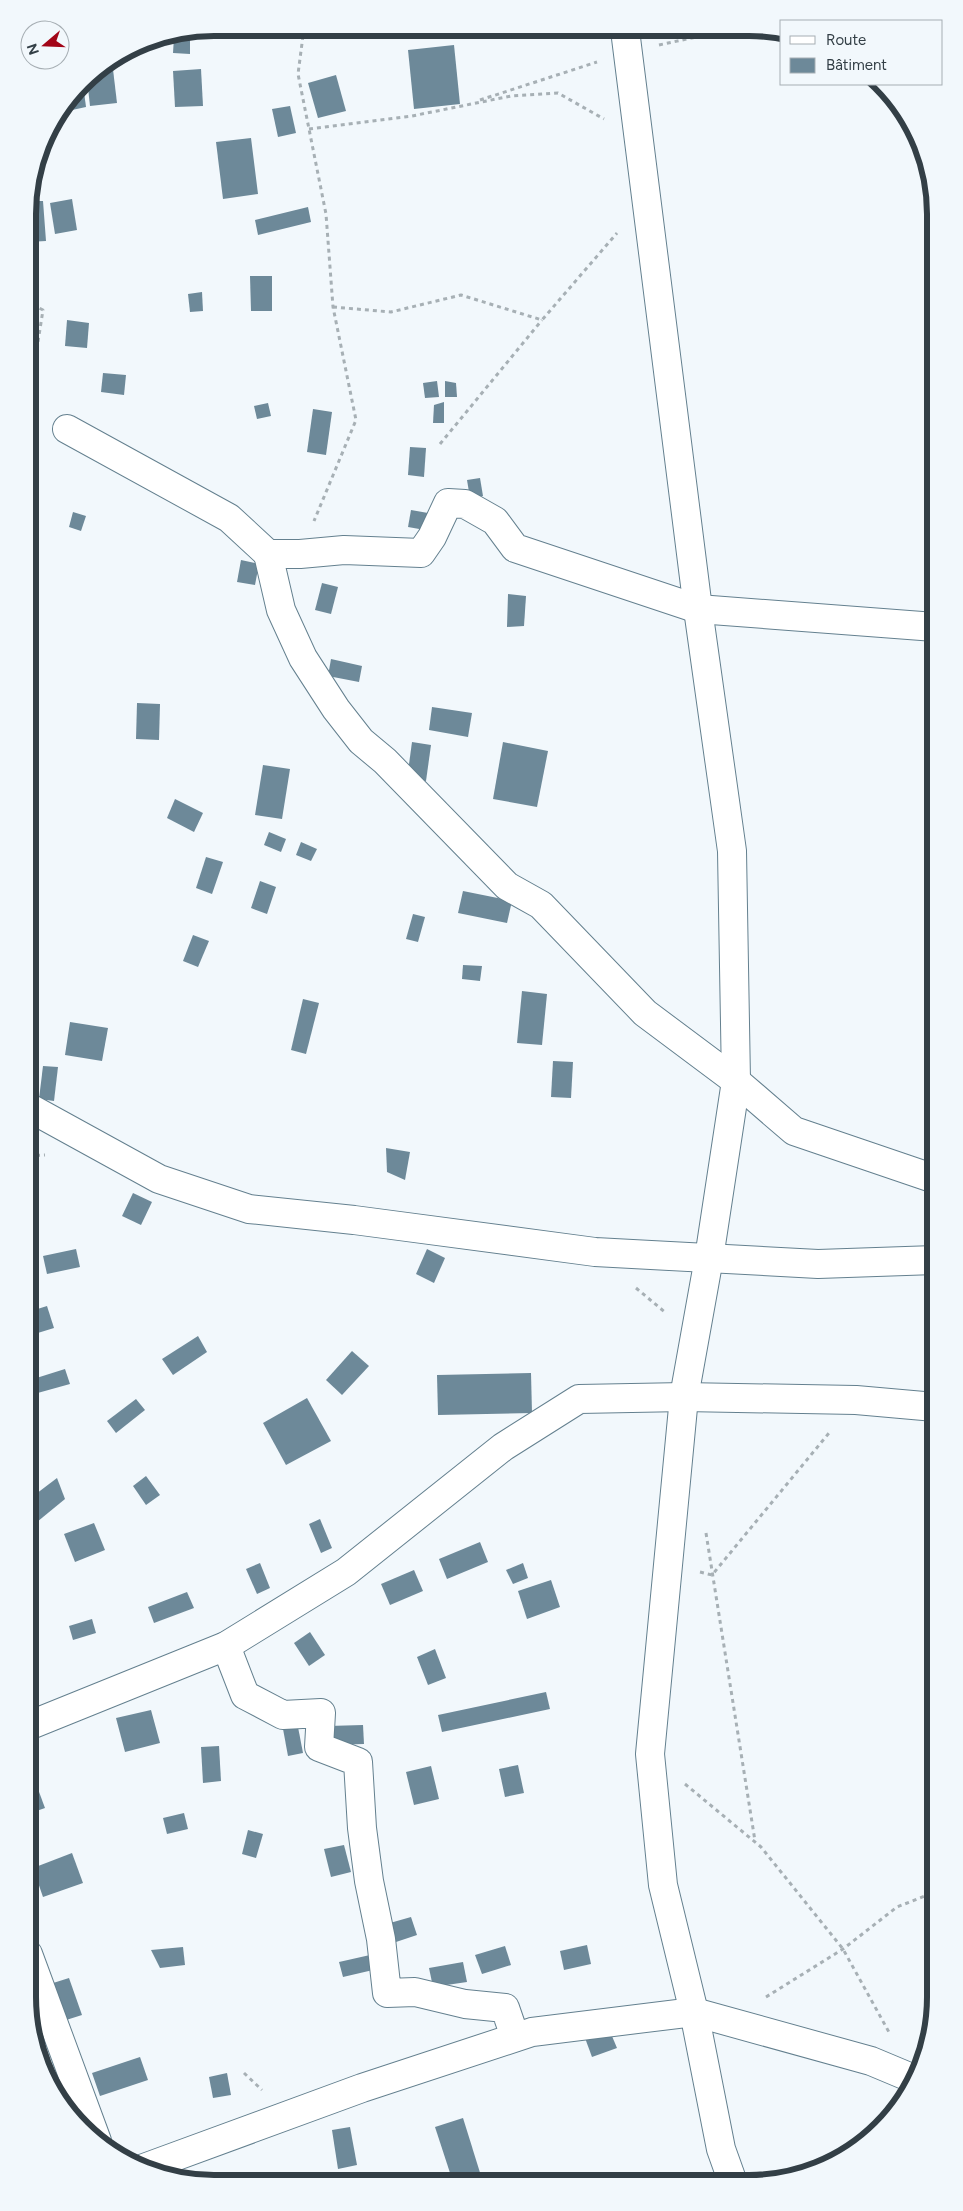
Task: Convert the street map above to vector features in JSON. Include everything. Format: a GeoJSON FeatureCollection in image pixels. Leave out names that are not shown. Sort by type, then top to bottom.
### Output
{"type":"FeatureCollection","features":[{"type":"Feature","properties":{"kind":"street"},"geometry":{"type":"LineString","coordinates":[[627,41],[698,609],[732,851],[736,1081],[709,1258],[684,1397],[650,1754],[663,1885],[694,2012],[721,2149],[730,2175]]}},
{"type":"Feature","properties":{"kind":"street"},"geometry":{"type":"LineString","coordinates":[[67,429],[229,518],[268,554],[281,610],[303,658],[336,709],[361,740],[385,761],[507,886],[541,905],[645,1013],[736,1081],[794,1131],[927,1176]]}},
{"type":"Feature","properties":{"kind":"street"},"geometry":{"type":"LineString","coordinates":[[268,554],[300,554],[344,550],[421,553],[432,537],[448,503],[464,504],[495,521],[514,548],[698,609],[927,626]]}},
{"type":"Feature","properties":{"kind":"street"},"geometry":{"type":"LineString","coordinates":[[36,1111],[159,1179],[248,1209],[354,1220],[595,1252],[818,1264],[927,1260]]}},
{"type":"Feature","properties":{"kind":"street"},"geometry":{"type":"LineString","coordinates":[[36,1723],[226,1646],[346,1572],[503,1447],[579,1399],[684,1397],[856,1400],[927,1406]]}},
{"type":"Feature","properties":{"kind":"street"},"geometry":{"type":"LineString","coordinates":[[226,1646],[245,1695],[283,1715],[321,1713],[319,1747],[358,1762],[362,1828],[369,1881],[381,1939],[387,1993],[415,1992],[465,2004],[505,2008],[515,2037]]}},
{"type":"Feature","properties":{"kind":"street"},"geometry":{"type":"LineString","coordinates":[[36,1976],[92,2126]]}},
{"type":"Feature","properties":{"kind":"street"},"geometry":{"type":"LineString","coordinates":[[155,2164],[362,2088],[532,2032],[694,2012],[871,2061],[908,2076]]}},
{"type":"Feature","properties":{"kind":"path"},"geometry":{"type":"LineString","coordinates":[[467,105],[627,41],[674,36]]}},
{"type":"Feature","properties":{"kind":"path"},"geometry":{"type":"LineString","coordinates":[[300,554],[356,420],[333,307],[326,214],[298,74],[303,37]]}},
{"type":"Feature","properties":{"kind":"path"},"geometry":{"type":"LineString","coordinates":[[309,129],[412,116],[511,96],[558,93],[609,121],[640,146]]}},
{"type":"Feature","properties":{"kind":"path"},"geometry":{"type":"LineString","coordinates":[[440,444],[647,197]]}},
{"type":"Feature","properties":{"kind":"path"},"geometry":{"type":"LineString","coordinates":[[333,307],[391,312],[461,296],[542,320]]}},
{"type":"Feature","properties":{"kind":"path"},"geometry":{"type":"LineString","coordinates":[[36,306],[43,310],[36,354]]}},
{"type":"Feature","properties":{"kind":"path"},"geometry":{"type":"LineString","coordinates":[[595,1252],[694,1338]]}},
{"type":"Feature","properties":{"kind":"path"},"geometry":{"type":"LineString","coordinates":[[712,1575],[856,1400]]}},
{"type":"Feature","properties":{"kind":"path"},"geometry":{"type":"LineString","coordinates":[[705,1528],[755,1841]]}},
{"type":"Feature","properties":{"kind":"path"},"geometry":{"type":"LineString","coordinates":[[668,1566],[712,1575]]}},
{"type":"Feature","properties":{"kind":"path"},"geometry":{"type":"LineString","coordinates":[[650,1754],[755,1841],[843,1949],[886,2023],[909,2074]]}},
{"type":"Feature","properties":{"kind":"path"},"geometry":{"type":"LineString","coordinates":[[727,2021],[843,1949],[897,1907],[927,1895]]}},
{"type":"Feature","properties":{"kind":"building"},"geometry":{"type":"Polygon","coordinates":[[[190,38],[190,54],[173,53],[174,41],[190,38]]]}},
{"type":"Feature","properties":{"kind":"building"},"geometry":{"type":"Polygon","coordinates":[[[454,45],[460,104],[414,109],[408,50],[454,45]]]}},
{"type":"Feature","properties":{"kind":"building"},"geometry":{"type":"Polygon","coordinates":[[[113,68],[117,103],[90,106],[88,88],[113,68]]]}},
{"type":"Feature","properties":{"kind":"building"},"geometry":{"type":"Polygon","coordinates":[[[201,69],[203,106],[175,107],[173,71],[201,69]]]}},
{"type":"Feature","properties":{"kind":"building"},"geometry":{"type":"Polygon","coordinates":[[[336,75],[346,111],[318,118],[308,83],[336,75]]]}},
{"type":"Feature","properties":{"kind":"building"},"geometry":{"type":"Polygon","coordinates":[[[84,92],[86,107],[72,110],[72,108],[84,92]]]}},
{"type":"Feature","properties":{"kind":"building"},"geometry":{"type":"Polygon","coordinates":[[[290,106],[296,133],[278,137],[272,109],[290,106]]]}},
{"type":"Feature","properties":{"kind":"building"},"geometry":{"type":"Polygon","coordinates":[[[251,138],[258,194],[223,199],[216,142],[251,138]]]}},
{"type":"Feature","properties":{"kind":"building"},"geometry":{"type":"Polygon","coordinates":[[[72,199],[77,230],[55,234],[50,203],[72,199]]]}},
{"type":"Feature","properties":{"kind":"building"},"geometry":{"type":"Polygon","coordinates":[[[37,201],[43,201],[46,241],[36,242],[37,201]]]}},
{"type":"Feature","properties":{"kind":"building"},"geometry":{"type":"Polygon","coordinates":[[[308,207],[311,222],[258,235],[255,220],[308,207]]]}},
{"type":"Feature","properties":{"kind":"building"},"geometry":{"type":"Polygon","coordinates":[[[250,276],[272,276],[272,311],[251,311],[250,276]]]}},
{"type":"Feature","properties":{"kind":"building"},"geometry":{"type":"Polygon","coordinates":[[[202,292],[203,311],[190,312],[188,294],[202,292]]]}},
{"type":"Feature","properties":{"kind":"building"},"geometry":{"type":"Polygon","coordinates":[[[67,320],[89,323],[87,348],[65,346],[67,320]]]}},
{"type":"Feature","properties":{"kind":"building"},"geometry":{"type":"Polygon","coordinates":[[[103,373],[126,375],[124,395],[101,392],[103,373]]]}},
{"type":"Feature","properties":{"kind":"building"},"geometry":{"type":"Polygon","coordinates":[[[437,381],[439,397],[425,398],[423,383],[437,381]]]}},
{"type":"Feature","properties":{"kind":"building"},"geometry":{"type":"Polygon","coordinates":[[[445,381],[456,383],[457,397],[445,397],[445,381]]]}},
{"type":"Feature","properties":{"kind":"building"},"geometry":{"type":"Polygon","coordinates":[[[444,402],[444,423],[433,423],[434,405],[444,402]]]}},
{"type":"Feature","properties":{"kind":"building"},"geometry":{"type":"Polygon","coordinates":[[[268,403],[271,416],[257,419],[254,406],[268,403]]]}},
{"type":"Feature","properties":{"kind":"building"},"geometry":{"type":"Polygon","coordinates":[[[313,409],[332,412],[326,455],[307,452],[313,409]]]}},
{"type":"Feature","properties":{"kind":"building"},"geometry":{"type":"Polygon","coordinates":[[[410,447],[426,448],[424,477],[408,475],[410,447]]]}},
{"type":"Feature","properties":{"kind":"building"},"geometry":{"type":"Polygon","coordinates":[[[480,478],[483,496],[470,498],[467,480],[480,478]]]}},
{"type":"Feature","properties":{"kind":"building"},"geometry":{"type":"Polygon","coordinates":[[[411,510],[428,513],[425,530],[408,527],[411,510]]]}},
{"type":"Feature","properties":{"kind":"building"},"geometry":{"type":"Polygon","coordinates":[[[73,512],[86,516],[81,531],[69,527],[73,512]]]}},
{"type":"Feature","properties":{"kind":"building"},"geometry":{"type":"Polygon","coordinates":[[[241,560],[259,564],[255,585],[237,582],[241,560]]]}},
{"type":"Feature","properties":{"kind":"building"},"geometry":{"type":"Polygon","coordinates":[[[322,583],[338,587],[331,614],[315,610],[322,583]]]}},
{"type":"Feature","properties":{"kind":"building"},"geometry":{"type":"Polygon","coordinates":[[[508,594],[526,596],[524,626],[507,627],[508,594]]]}},
{"type":"Feature","properties":{"kind":"building"},"geometry":{"type":"Polygon","coordinates":[[[331,659],[362,666],[359,682],[328,676],[331,659]]]}},
{"type":"Feature","properties":{"kind":"building"},"geometry":{"type":"Polygon","coordinates":[[[137,703],[160,704],[159,740],[136,739],[137,703]]]}},
{"type":"Feature","properties":{"kind":"building"},"geometry":{"type":"Polygon","coordinates":[[[432,707],[472,713],[468,737],[429,730],[432,707]]]}},
{"type":"Feature","properties":{"kind":"building"},"geometry":{"type":"Polygon","coordinates":[[[412,742],[431,745],[426,781],[407,779],[412,742]]]}},
{"type":"Feature","properties":{"kind":"building"},"geometry":{"type":"Polygon","coordinates":[[[503,742],[548,751],[537,807],[493,799],[503,742]]]}},
{"type":"Feature","properties":{"kind":"building"},"geometry":{"type":"Polygon","coordinates":[[[263,765],[290,769],[282,819],[255,815],[263,765]]]}},
{"type":"Feature","properties":{"kind":"building"},"geometry":{"type":"Polygon","coordinates":[[[175,799],[203,813],[194,832],[167,818],[175,799]]]}},
{"type":"Feature","properties":{"kind":"building"},"geometry":{"type":"Polygon","coordinates":[[[269,832],[286,839],[281,852],[264,845],[269,832]]]}},
{"type":"Feature","properties":{"kind":"building"},"geometry":{"type":"Polygon","coordinates":[[[301,842],[317,849],[311,861],[296,855],[301,842]]]}},
{"type":"Feature","properties":{"kind":"building"},"geometry":{"type":"Polygon","coordinates":[[[206,857],[223,862],[212,894],[196,888],[206,857]]]}},
{"type":"Feature","properties":{"kind":"building"},"geometry":{"type":"Polygon","coordinates":[[[260,881],[276,887],[267,914],[251,908],[260,881]]]}},
{"type":"Feature","properties":{"kind":"building"},"geometry":{"type":"Polygon","coordinates":[[[463,891],[512,901],[507,923],[458,913],[463,891]]]}},
{"type":"Feature","properties":{"kind":"building"},"geometry":{"type":"Polygon","coordinates":[[[413,914],[425,917],[418,942],[406,939],[413,914]]]}},
{"type":"Feature","properties":{"kind":"building"},"geometry":{"type":"Polygon","coordinates":[[[193,935],[209,941],[198,967],[183,961],[193,935]]]}},
{"type":"Feature","properties":{"kind":"building"},"geometry":{"type":"Polygon","coordinates":[[[463,965],[482,966],[480,981],[462,979],[463,965]]]}},
{"type":"Feature","properties":{"kind":"building"},"geometry":{"type":"Polygon","coordinates":[[[522,991],[547,994],[542,1045],[517,1043],[522,991]]]}},
{"type":"Feature","properties":{"kind":"building"},"geometry":{"type":"Polygon","coordinates":[[[303,999],[319,1003],[306,1054],[291,1050],[303,999]]]}},
{"type":"Feature","properties":{"kind":"building"},"geometry":{"type":"Polygon","coordinates":[[[70,1022],[108,1028],[102,1061],[65,1055],[70,1022]]]}},
{"type":"Feature","properties":{"kind":"building"},"geometry":{"type":"Polygon","coordinates":[[[553,1061],[573,1062],[571,1098],[551,1097],[553,1061]]]}},
{"type":"Feature","properties":{"kind":"building"},"geometry":{"type":"Polygon","coordinates":[[[43,1066],[58,1067],[54,1101],[39,1099],[43,1066]]]}},
{"type":"Feature","properties":{"kind":"building"},"geometry":{"type":"Polygon","coordinates":[[[386,1148],[410,1152],[405,1180],[387,1172],[386,1148]]]}},
{"type":"Feature","properties":{"kind":"building"},"geometry":{"type":"Polygon","coordinates":[[[133,1193],[152,1202],[141,1225],[122,1216],[133,1193]]]}},
{"type":"Feature","properties":{"kind":"building"},"geometry":{"type":"Polygon","coordinates":[[[76,1249],[80,1267],[47,1274],[43,1256],[76,1249]]]}},
{"type":"Feature","properties":{"kind":"building"},"geometry":{"type":"Polygon","coordinates":[[[427,1249],[445,1258],[434,1283],[416,1274],[427,1249]]]}},
{"type":"Feature","properties":{"kind":"building"},"geometry":{"type":"Polygon","coordinates":[[[47,1306],[54,1328],[36,1334],[36,1309],[47,1306]]]}},
{"type":"Feature","properties":{"kind":"building"},"geometry":{"type":"Polygon","coordinates":[[[198,1336],[207,1352],[173,1375],[162,1359],[198,1336]]]}},
{"type":"Feature","properties":{"kind":"building"},"geometry":{"type":"Polygon","coordinates":[[[352,1351],[369,1366],[342,1395],[326,1380],[352,1351]]]}},
{"type":"Feature","properties":{"kind":"building"},"geometry":{"type":"Polygon","coordinates":[[[65,1369],[70,1384],[36,1393],[36,1378],[65,1369]]]}},
{"type":"Feature","properties":{"kind":"building"},"geometry":{"type":"Polygon","coordinates":[[[531,1373],[532,1413],[438,1415],[437,1375],[531,1373]]]}},
{"type":"Feature","properties":{"kind":"building"},"geometry":{"type":"Polygon","coordinates":[[[307,1398],[331,1441],[286,1465],[263,1423],[307,1398]]]}},
{"type":"Feature","properties":{"kind":"building"},"geometry":{"type":"Polygon","coordinates":[[[136,1399],[145,1410],[116,1433],[107,1421],[136,1399]]]}},
{"type":"Feature","properties":{"kind":"building"},"geometry":{"type":"Polygon","coordinates":[[[146,1476],[160,1495],[146,1505],[133,1486],[146,1476]]]}},
{"type":"Feature","properties":{"kind":"building"},"geometry":{"type":"Polygon","coordinates":[[[57,1478],[65,1499],[37,1522],[36,1494],[57,1478]]]}},
{"type":"Feature","properties":{"kind":"building"},"geometry":{"type":"Polygon","coordinates":[[[320,1519],[332,1548],[321,1553],[309,1524],[320,1519]]]}},
{"type":"Feature","properties":{"kind":"building"},"geometry":{"type":"Polygon","coordinates":[[[94,1523],[105,1550],[75,1562],[64,1534],[94,1523]]]}},
{"type":"Feature","properties":{"kind":"building"},"geometry":{"type":"Polygon","coordinates":[[[480,1542],[488,1562],[447,1579],[439,1559],[480,1542]]]}},
{"type":"Feature","properties":{"kind":"building"},"geometry":{"type":"Polygon","coordinates":[[[260,1563],[270,1588],[257,1594],[246,1569],[260,1563]]]}},
{"type":"Feature","properties":{"kind":"building"},"geometry":{"type":"Polygon","coordinates":[[[523,1563],[528,1578],[513,1584],[506,1570],[523,1563]]]}},
{"type":"Feature","properties":{"kind":"building"},"geometry":{"type":"Polygon","coordinates":[[[414,1570],[423,1591],[390,1605],[381,1584],[414,1570]]]}},
{"type":"Feature","properties":{"kind":"building"},"geometry":{"type":"Polygon","coordinates":[[[551,1580],[560,1607],[527,1619],[518,1591],[551,1580]]]}},
{"type":"Feature","properties":{"kind":"building"},"geometry":{"type":"Polygon","coordinates":[[[187,1592],[194,1608],[154,1623],[148,1607],[187,1592]]]}},
{"type":"Feature","properties":{"kind":"building"},"geometry":{"type":"Polygon","coordinates":[[[92,1619],[96,1633],[73,1640],[69,1626],[92,1619]]]}},
{"type":"Feature","properties":{"kind":"building"},"geometry":{"type":"Polygon","coordinates":[[[310,1632],[325,1655],[309,1666],[294,1643],[310,1632]]]}},
{"type":"Feature","properties":{"kind":"building"},"geometry":{"type":"Polygon","coordinates":[[[435,1649],[446,1678],[428,1685],[417,1657],[435,1649]]]}},
{"type":"Feature","properties":{"kind":"building"},"geometry":{"type":"Polygon","coordinates":[[[546,1692],[550,1709],[442,1732],[438,1715],[546,1692]]]}},
{"type":"Feature","properties":{"kind":"building"},"geometry":{"type":"Polygon","coordinates":[[[151,1710],[160,1743],[125,1752],[116,1718],[151,1710]]]}},
{"type":"Feature","properties":{"kind":"building"},"geometry":{"type":"Polygon","coordinates":[[[363,1725],[364,1744],[329,1745],[328,1726],[363,1725]]]}},
{"type":"Feature","properties":{"kind":"building"},"geometry":{"type":"Polygon","coordinates":[[[298,1727],[303,1753],[288,1756],[283,1729],[298,1727]]]}},
{"type":"Feature","properties":{"kind":"building"},"geometry":{"type":"Polygon","coordinates":[[[219,1746],[221,1781],[203,1783],[201,1747],[219,1746]]]}},
{"type":"Feature","properties":{"kind":"building"},"geometry":{"type":"Polygon","coordinates":[[[518,1765],[524,1793],[505,1797],[499,1769],[518,1765]]]}},
{"type":"Feature","properties":{"kind":"building"},"geometry":{"type":"Polygon","coordinates":[[[431,1766],[439,1799],[414,1805],[406,1772],[431,1766]]]}},
{"type":"Feature","properties":{"kind":"building"},"geometry":{"type":"Polygon","coordinates":[[[36,1784],[45,1808],[36,1811],[36,1784]]]}},
{"type":"Feature","properties":{"kind":"building"},"geometry":{"type":"Polygon","coordinates":[[[184,1813],[188,1829],[167,1834],[163,1818],[184,1813]]]}},
{"type":"Feature","properties":{"kind":"building"},"geometry":{"type":"Polygon","coordinates":[[[248,1830],[263,1834],[256,1858],[242,1854],[248,1830]]]}},
{"type":"Feature","properties":{"kind":"building"},"geometry":{"type":"Polygon","coordinates":[[[344,1845],[351,1872],[331,1877],[324,1849],[344,1845]]]}},
{"type":"Feature","properties":{"kind":"building"},"geometry":{"type":"Polygon","coordinates":[[[72,1853],[83,1883],[43,1897],[36,1877],[36,1867],[72,1853]]]}},
{"type":"Feature","properties":{"kind":"building"},"geometry":{"type":"Polygon","coordinates":[[[411,1917],[417,1935],[396,1942],[390,1923],[411,1917]]]}},
{"type":"Feature","properties":{"kind":"building"},"geometry":{"type":"Polygon","coordinates":[[[587,1945],[591,1964],[564,1970],[560,1951],[587,1945]]]}},
{"type":"Feature","properties":{"kind":"building"},"geometry":{"type":"Polygon","coordinates":[[[505,1946],[511,1965],[482,1974],[475,1955],[505,1946]]]}},
{"type":"Feature","properties":{"kind":"building"},"geometry":{"type":"Polygon","coordinates":[[[183,1947],[185,1965],[160,1968],[151,1950],[183,1947]]]}},
{"type":"Feature","properties":{"kind":"building"},"geometry":{"type":"Polygon","coordinates":[[[370,1955],[373,1970],[343,1977],[339,1962],[370,1955]]]}},
{"type":"Feature","properties":{"kind":"building"},"geometry":{"type":"Polygon","coordinates":[[[463,1962],[467,1982],[433,1987],[429,1968],[463,1962]]]}},
{"type":"Feature","properties":{"kind":"building"},"geometry":{"type":"Polygon","coordinates":[[[69,1978],[82,2015],[63,2021],[50,1984],[69,1978]]]}},
{"type":"Feature","properties":{"kind":"building"},"geometry":{"type":"Polygon","coordinates":[[[609,2029],[617,2048],[592,2057],[585,2038],[609,2029]]]}},
{"type":"Feature","properties":{"kind":"building"},"geometry":{"type":"Polygon","coordinates":[[[140,2057],[148,2080],[100,2096],[92,2073],[140,2057]]]}},
{"type":"Feature","properties":{"kind":"building"},"geometry":{"type":"Polygon","coordinates":[[[227,2073],[231,2095],[213,2098],[209,2077],[227,2073]]]}},
{"type":"Feature","properties":{"kind":"building"},"geometry":{"type":"Polygon","coordinates":[[[463,2118],[481,2175],[451,2175],[435,2127],[463,2118]]]}},
{"type":"Feature","properties":{"kind":"building"},"geometry":{"type":"Polygon","coordinates":[[[350,2127],[357,2165],[338,2169],[332,2130],[350,2127]]]}}]}
